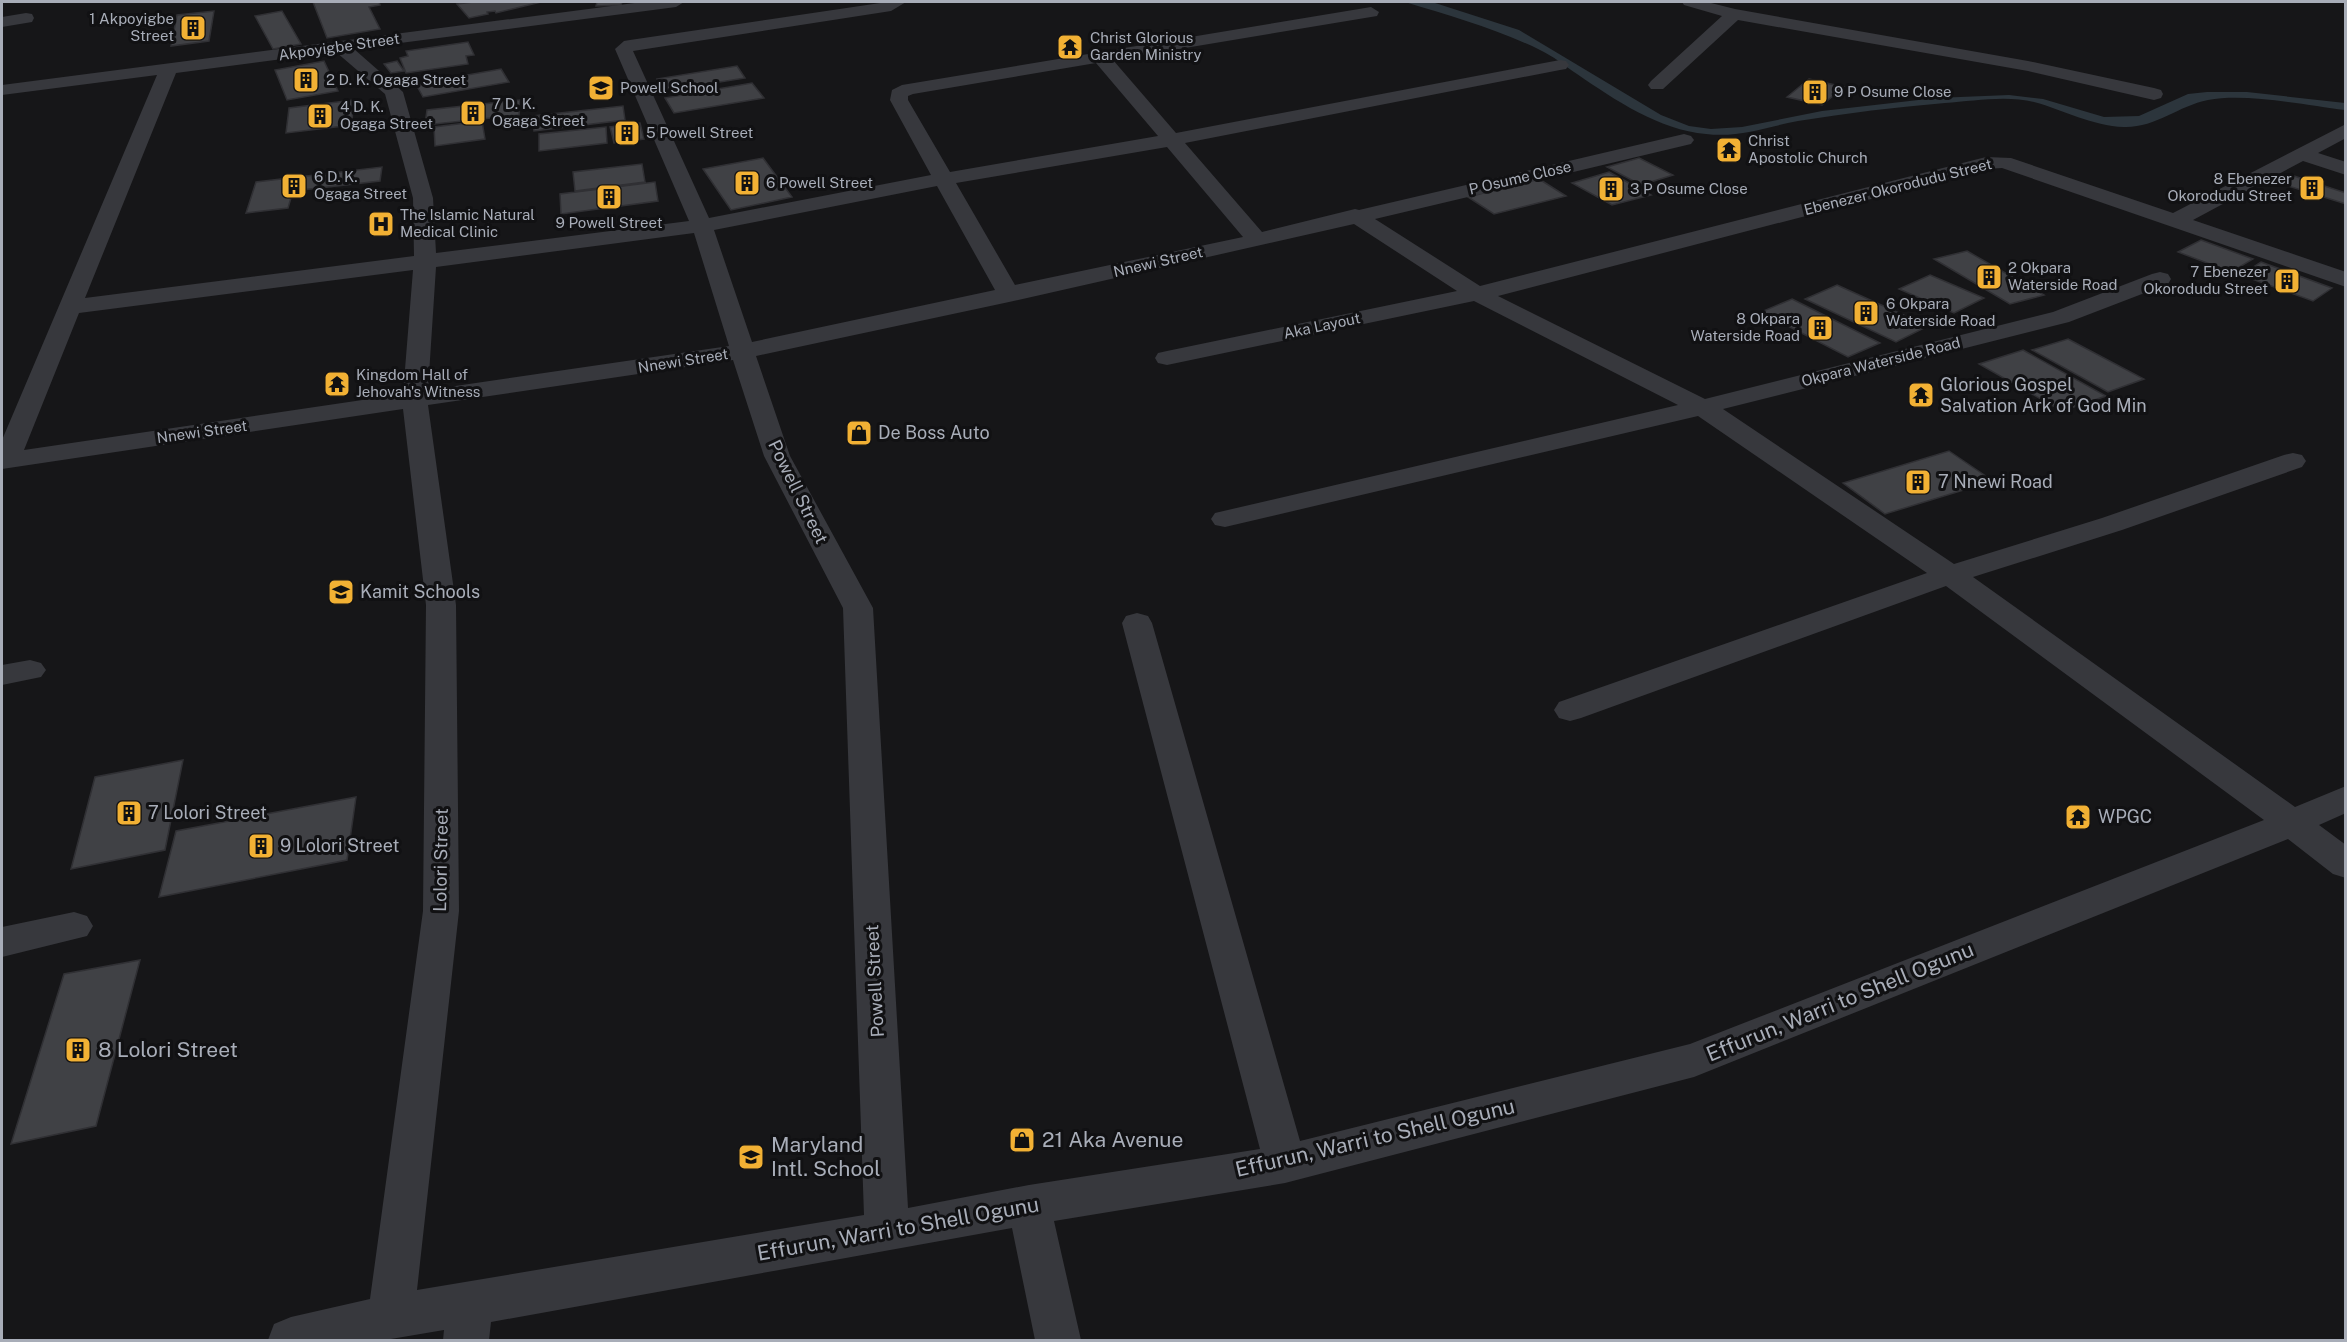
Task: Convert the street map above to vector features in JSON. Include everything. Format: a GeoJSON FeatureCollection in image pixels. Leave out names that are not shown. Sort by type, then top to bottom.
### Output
{"type":"FeatureCollection","features":[{"type":"Feature","properties":{"kind":"street","name":"Akpoyigbe Street"},"geometry":{"type":"LineString","coordinates":[[2,90],[676,2]]}},
{"type":"Feature","properties":{"kind":"street","name":"Powell Street"},"geometry":{"type":"LineString","coordinates":[[887,1232],[858,608],[777,456],[702,226],[624,49],[630,45],[891,6],[898,2]]}},
{"type":"Feature","properties":{"kind":"street"},"geometry":{"type":"LineString","coordinates":[[1689,2],[1734,14],[2028,66],[2154,94]]}},
{"type":"Feature","properties":{"kind":"street"},"geometry":{"type":"LineString","coordinates":[[1759,17],[1777,2]]}},
{"type":"Feature","properties":{"kind":"street"},"geometry":{"type":"LineString","coordinates":[[1009,295],[899,100],[899,94],[908,90],[1100,56],[1371,12]]}},
{"type":"Feature","properties":{"kind":"street"},"geometry":{"type":"LineString","coordinates":[[1657,85],[1734,14]]}},
{"type":"Feature","properties":{"kind":"street"},"geometry":{"type":"LineString","coordinates":[[2,22],[26,18]]}},
{"type":"Feature","properties":{"kind":"street","name":"Lolori Street"},"geometry":{"type":"LineString","coordinates":[[340,46],[394,92],[423,198],[425,261],[415,400],[441,605],[441,911],[391,1317]]}},
{"type":"Feature","properties":{"kind":"street"},"geometry":{"type":"LineString","coordinates":[[1100,56],[1257,240]]}},
{"type":"Feature","properties":{"kind":"street"},"geometry":{"type":"LineString","coordinates":[[70,307],[702,226],[944,179],[1171,140],[1560,65]]}},
{"type":"Feature","properties":{"kind":"street"},"geometry":{"type":"LineString","coordinates":[[4,461],[169,69]]}},
{"type":"Feature","properties":{"kind":"street"},"geometry":{"type":"LineString","coordinates":[[2177,220],[2346,130]]}},
{"type":"Feature","properties":{"kind":"street","name":"P Osume Close"},"geometry":{"type":"LineString","coordinates":[[1355,215],[1684,140]]}},
{"type":"Feature","properties":{"kind":"street"},"geometry":{"type":"LineString","coordinates":[[2301,154],[2346,169]]}},
{"type":"Feature","properties":{"kind":"street","name":"Ebenezer Okorodudu Street"},"geometry":{"type":"LineString","coordinates":[[1477,294],[1986,163],[2004,162],[2033,170],[2346,280]]}},
{"type":"Feature","properties":{"kind":"street"},"geometry":{"type":"LineString","coordinates":[[1355,215],[1477,294],[1702,407],[1950,575],[2292,823],[2346,865]]}},
{"type":"Feature","properties":{"kind":"street","name":"Nnewi Street"},"geometry":{"type":"LineString","coordinates":[[4,461],[744,351],[1257,240],[1355,215]]}},
{"type":"Feature","properties":{"kind":"street","name":"Okpara Waterside Road"},"geometry":{"type":"LineString","coordinates":[[1225,519],[1702,407],[2061,317],[2160,279]]}},
{"type":"Feature","properties":{"kind":"street","name":"Aka Layout"},"geometry":{"type":"LineString","coordinates":[[1167,358],[1477,294]]}},
{"type":"Feature","properties":{"kind":"street"},"geometry":{"type":"LineString","coordinates":[[1570,710],[1950,575],[2112,524],[2293,461]]}},
{"type":"Feature","properties":{"kind":"street"},"geometry":{"type":"LineString","coordinates":[[1137,623],[1285,1164]]}},
{"type":"Feature","properties":{"kind":"street","name":"Effurun, Warri to Shell Ogunu"},"geometry":{"type":"LineString","coordinates":[[291,1341],[391,1317],[467,1322],[887,1232],[1285,1164],[1694,1060],[2292,823],[2346,798]]}},
{"type":"Feature","properties":{"kind":"street"},"geometry":{"type":"LineString","coordinates":[[2,942],[74,926]]}},
{"type":"Feature","properties":{"kind":"street"},"geometry":{"type":"LineString","coordinates":[[1029,1206],[1058,1341]]}},
{"type":"Feature","properties":{"kind":"shaded area"},"geometry":{"type":"Polygon","coordinates":[[[1405,2],[1432,2],[1519,30],[1661,115],[1689,126],[1711,129],[1742,127],[1822,111],[1936,98],[2009,95],[2043,99],[2104,117],[2139,116],[2188,94],[2207,92],[2247,92],[2345,103],[2345,110],[2276,100],[2223,98],[2197,103],[2146,124],[2124,127],[2089,121],[2034,102],[1990,99],[1853,113],[1741,133],[1706,134],[1671,127],[1638,112],[1550,55],[1524,42],[1474,23],[1405,2]]]}},
{"type":"Feature","properties":{"kind":"building"},"geometry":{"type":"Polygon","coordinates":[[[313,2],[379,2],[380,5],[369,7],[380,29],[327,38],[313,2]]]}},
{"type":"Feature","properties":{"kind":"building"},"geometry":{"type":"Polygon","coordinates":[[[541,2],[496,13],[495,11],[487,12],[488,14],[469,18],[457,4],[541,2]]]}},
{"type":"Feature","properties":{"kind":"building"},"geometry":{"type":"Polygon","coordinates":[[[597,2],[622,2],[621,5],[596,6],[597,2]]]}},
{"type":"Feature","properties":{"kind":"building","name":"1 Akpoyigbe Street"},"geometry":{"type":"Polygon","coordinates":[[[214,11],[209,41],[171,46],[177,15],[214,11]]]}},
{"type":"Feature","properties":{"kind":"building"},"geometry":{"type":"Polygon","coordinates":[[[282,11],[301,44],[273,49],[255,16],[282,11]]]}},
{"type":"Feature","properties":{"kind":"building"},"geometry":{"type":"Polygon","coordinates":[[[468,42],[474,55],[466,56],[468,64],[406,73],[400,58],[408,56],[406,51],[468,42]]]}},
{"type":"Feature","properties":{"kind":"building","name":"2 D. K. Ogaga Street"},"geometry":{"type":"Polygon","coordinates":[[[324,61],[338,91],[287,100],[275,70],[324,61]]]}},
{"type":"Feature","properties":{"kind":"building"},"geometry":{"type":"Polygon","coordinates":[[[397,61],[404,71],[391,73],[384,64],[397,61]]]}},
{"type":"Feature","properties":{"kind":"building"},"geometry":{"type":"Polygon","coordinates":[[[737,66],[745,78],[664,91],[657,79],[737,66]]]}},
{"type":"Feature","properties":{"kind":"building"},"geometry":{"type":"Polygon","coordinates":[[[501,69],[509,82],[423,97],[416,84],[501,69]]]}},
{"type":"Feature","properties":{"kind":"building","name":"9 P Osume Close"},"geometry":{"type":"Polygon","coordinates":[[[1809,79],[1844,87],[1822,105],[1787,97],[1809,79]]]}},
{"type":"Feature","properties":{"kind":"building"},"geometry":{"type":"Polygon","coordinates":[[[752,83],[764,98],[674,113],[665,98],[752,83]]]}},
{"type":"Feature","properties":{"kind":"building","name":"4 D. K. Ogaga Street"},"geometry":{"type":"Polygon","coordinates":[[[353,100],[352,125],[286,133],[289,108],[353,100]]]}},
{"type":"Feature","properties":{"kind":"building","name":"7 D. K. Ogaga Street"},"geometry":{"type":"Polygon","coordinates":[[[520,100],[519,115],[425,125],[427,110],[520,100]]]}},
{"type":"Feature","properties":{"kind":"building"},"geometry":{"type":"Polygon","coordinates":[[[623,106],[625,120],[534,131],[533,116],[623,106]]]}},
{"type":"Feature","properties":{"kind":"building"},"geometry":{"type":"Polygon","coordinates":[[[482,121],[485,139],[435,146],[434,127],[482,121]]]}},
{"type":"Feature","properties":{"kind":"building","name":"5 Powell Street"},"geometry":{"type":"Polygon","coordinates":[[[640,123],[644,139],[614,143],[610,127],[640,123]]]}},
{"type":"Feature","properties":{"kind":"building"},"geometry":{"type":"Polygon","coordinates":[[[606,127],[607,143],[539,151],[539,134],[606,127]]]}},
{"type":"Feature","properties":{"kind":"building","name":"6 Powell Street"},"geometry":{"type":"Polygon","coordinates":[[[763,158],[792,197],[731,210],[703,169],[763,158]]]}},
{"type":"Feature","properties":{"kind":"building"},"geometry":{"type":"Polygon","coordinates":[[[1639,158],[1673,175],[1641,185],[1607,167],[1639,158]]]}},
{"type":"Feature","properties":{"kind":"building"},"geometry":{"type":"Polygon","coordinates":[[[642,164],[645,182],[575,191],[573,172],[642,164]]]}},
{"type":"Feature","properties":{"kind":"building","name":"6 D. K. Ogaga Street"},"geometry":{"type":"Polygon","coordinates":[[[382,167],[380,181],[293,191],[288,208],[246,213],[256,182],[382,167]]]}},
{"type":"Feature","properties":{"kind":"building","name":"3 P Osume Close"},"geometry":{"type":"Polygon","coordinates":[[[1609,172],[1651,195],[1612,205],[1572,183],[1609,172]]]}},
{"type":"Feature","properties":{"kind":"building","name":"8 Ebenezer Okorodudu Street"},"geometry":{"type":"Polygon","coordinates":[[[2291,175],[2346,193],[2346,204],[2279,183],[2291,175]]]}},
{"type":"Feature","properties":{"kind":"building"},"geometry":{"type":"Polygon","coordinates":[[[1539,179],[1566,196],[1494,214],[1468,197],[1539,179]]]}},
{"type":"Feature","properties":{"kind":"building","name":"9 Powell Street"},"geometry":{"type":"Polygon","coordinates":[[[655,182],[658,201],[561,214],[560,194],[655,182]]]}},
{"type":"Feature","properties":{"kind":"building"},"geometry":{"type":"Polygon","coordinates":[[[2201,240],[2253,259],[2231,272],[2178,252],[2201,240]]]}},
{"type":"Feature","properties":{"kind":"building","name":"2 Okpara Waterside Road"},"geometry":{"type":"Polygon","coordinates":[[[1967,251],[2044,295],[2010,304],[1934,259],[1967,251]]]}},
{"type":"Feature","properties":{"kind":"building","name":"7 Ebenezer Okorodudu Street"},"geometry":{"type":"Polygon","coordinates":[[[2261,262],[2332,288],[2313,301],[2241,275],[2261,262]]]}},
{"type":"Feature","properties":{"kind":"building"},"geometry":{"type":"Polygon","coordinates":[[[1930,275],[1984,298],[1954,313],[1899,289],[1930,275]]]}},
{"type":"Feature","properties":{"kind":"building","name":"6 Okpara Waterside Road"},"geometry":{"type":"Polygon","coordinates":[[[1837,285],[1928,326],[1896,342],[1805,299],[1837,285]]]}},
{"type":"Feature","properties":{"kind":"building","name":"8 Okpara Waterside Road"},"geometry":{"type":"Polygon","coordinates":[[[1792,299],[1880,343],[1848,357],[1761,312],[1792,299]]]}},
{"type":"Feature","properties":{"kind":"building"},"geometry":{"type":"Polygon","coordinates":[[[2068,339],[2144,379],[2108,392],[2032,350],[2068,339]]]}},
{"type":"Feature","properties":{"kind":"building"},"geometry":{"type":"Polygon","coordinates":[[[2023,350],[2106,396],[2062,411],[1979,364],[2023,350]]]}},
{"type":"Feature","properties":{"kind":"building","name":"7 Nnewi Road"},"geometry":{"type":"Polygon","coordinates":[[[1949,451],[1993,481],[1885,514],[1843,483],[1949,451]]]}},
{"type":"Feature","properties":{"kind":"building","name":"7 Lolori Street"},"geometry":{"type":"Polygon","coordinates":[[[183,760],[165,850],[71,869],[95,777],[183,760]]]}},
{"type":"Feature","properties":{"kind":"building","name":"9 Lolori Street"},"geometry":{"type":"Polygon","coordinates":[[[356,797],[347,860],[159,897],[176,831],[356,797]]]}},
{"type":"Feature","properties":{"kind":"building","name":"8 Lolori Street"},"geometry":{"type":"Polygon","coordinates":[[[140,960],[96,1126],[11,1144],[64,974],[140,960]]]}},
{"type":"Feature","properties":{"kind":"place","name":"1 Akpoyigbe Street"},"geometry":{"type":"Point","coordinates":[193,28]}},
{"type":"Feature","properties":{"kind":"place","name":"Christ Glorious Garden Ministry"},"geometry":{"type":"Point","coordinates":[1070,47]}},
{"type":"Feature","properties":{"kind":"place","name":"2 D. K. Ogaga Street"},"geometry":{"type":"Point","coordinates":[306,80]}},
{"type":"Feature","properties":{"kind":"place","name":"Powell School"},"geometry":{"type":"Point","coordinates":[601,88]}},
{"type":"Feature","properties":{"kind":"place","name":"9 P Osume Close"},"geometry":{"type":"Point","coordinates":[1815,92]}},
{"type":"Feature","properties":{"kind":"place","name":"7 D. K. Ogaga Street"},"geometry":{"type":"Point","coordinates":[473,113]}},
{"type":"Feature","properties":{"kind":"place","name":"4 D. K. Ogaga Street"},"geometry":{"type":"Point","coordinates":[320,116]}},
{"type":"Feature","properties":{"kind":"place","name":"5 Powell Street"},"geometry":{"type":"Point","coordinates":[627,133]}},
{"type":"Feature","properties":{"kind":"place","name":"Christ Apostolic Church"},"geometry":{"type":"Point","coordinates":[1729,150]}},
{"type":"Feature","properties":{"kind":"place","name":"6 Powell Street"},"geometry":{"type":"Point","coordinates":[747,183]}},
{"type":"Feature","properties":{"kind":"place","name":"6 D. K. Ogaga Street"},"geometry":{"type":"Point","coordinates":[294,186]}},
{"type":"Feature","properties":{"kind":"place","name":"8 Ebenezer Okorodudu Street"},"geometry":{"type":"Point","coordinates":[2312,188]}},
{"type":"Feature","properties":{"kind":"place","name":"3 P Osume Close"},"geometry":{"type":"Point","coordinates":[1611,189]}},
{"type":"Feature","properties":{"kind":"place","name":"9 Powell Street"},"geometry":{"type":"Point","coordinates":[609,197]}},
{"type":"Feature","properties":{"kind":"place","name":"The Islamic Natural Medical Clinic"},"geometry":{"type":"Point","coordinates":[381,224]}},
{"type":"Feature","properties":{"kind":"place","name":"2 Okpara Waterside Road"},"geometry":{"type":"Point","coordinates":[1989,277]}},
{"type":"Feature","properties":{"kind":"place","name":"7 Ebenezer Okorodudu Street"},"geometry":{"type":"Point","coordinates":[2287,281]}},
{"type":"Feature","properties":{"kind":"place","name":"6 Okpara Waterside Road"},"geometry":{"type":"Point","coordinates":[1866,313]}},
{"type":"Feature","properties":{"kind":"place","name":"8 Okpara Waterside Road"},"geometry":{"type":"Point","coordinates":[1820,328]}},
{"type":"Feature","properties":{"kind":"place","name":"Kingdom Hall of Jehovah's Witness"},"geometry":{"type":"Point","coordinates":[337,384]}},
{"type":"Feature","properties":{"kind":"place","name":"Glorious Gospel Salvation Ark of God Min"},"geometry":{"type":"Point","coordinates":[1921,395]}},
{"type":"Feature","properties":{"kind":"place","name":"De Boss Auto"},"geometry":{"type":"Point","coordinates":[859,433]}},
{"type":"Feature","properties":{"kind":"place","name":"7 Nnewi Road"},"geometry":{"type":"Point","coordinates":[1918,482]}},
{"type":"Feature","properties":{"kind":"place","name":"Kamit Schools"},"geometry":{"type":"Point","coordinates":[341,592]}},
{"type":"Feature","properties":{"kind":"place","name":"7 Lolori Street"},"geometry":{"type":"Point","coordinates":[129,813]}},
{"type":"Feature","properties":{"kind":"place","name":"WPGC"},"geometry":{"type":"Point","coordinates":[2078,817]}},
{"type":"Feature","properties":{"kind":"place","name":"9 Lolori Street"},"geometry":{"type":"Point","coordinates":[261,846]}},
{"type":"Feature","properties":{"kind":"place","name":"8 Lolori Street"},"geometry":{"type":"Point","coordinates":[78,1050]}},
{"type":"Feature","properties":{"kind":"place","name":"21 Aka Avenue"},"geometry":{"type":"Point","coordinates":[1022,1140]}},
{"type":"Feature","properties":{"kind":"place","name":"Maryland Intl. School"},"geometry":{"type":"Point","coordinates":[751,1157]}}]}
